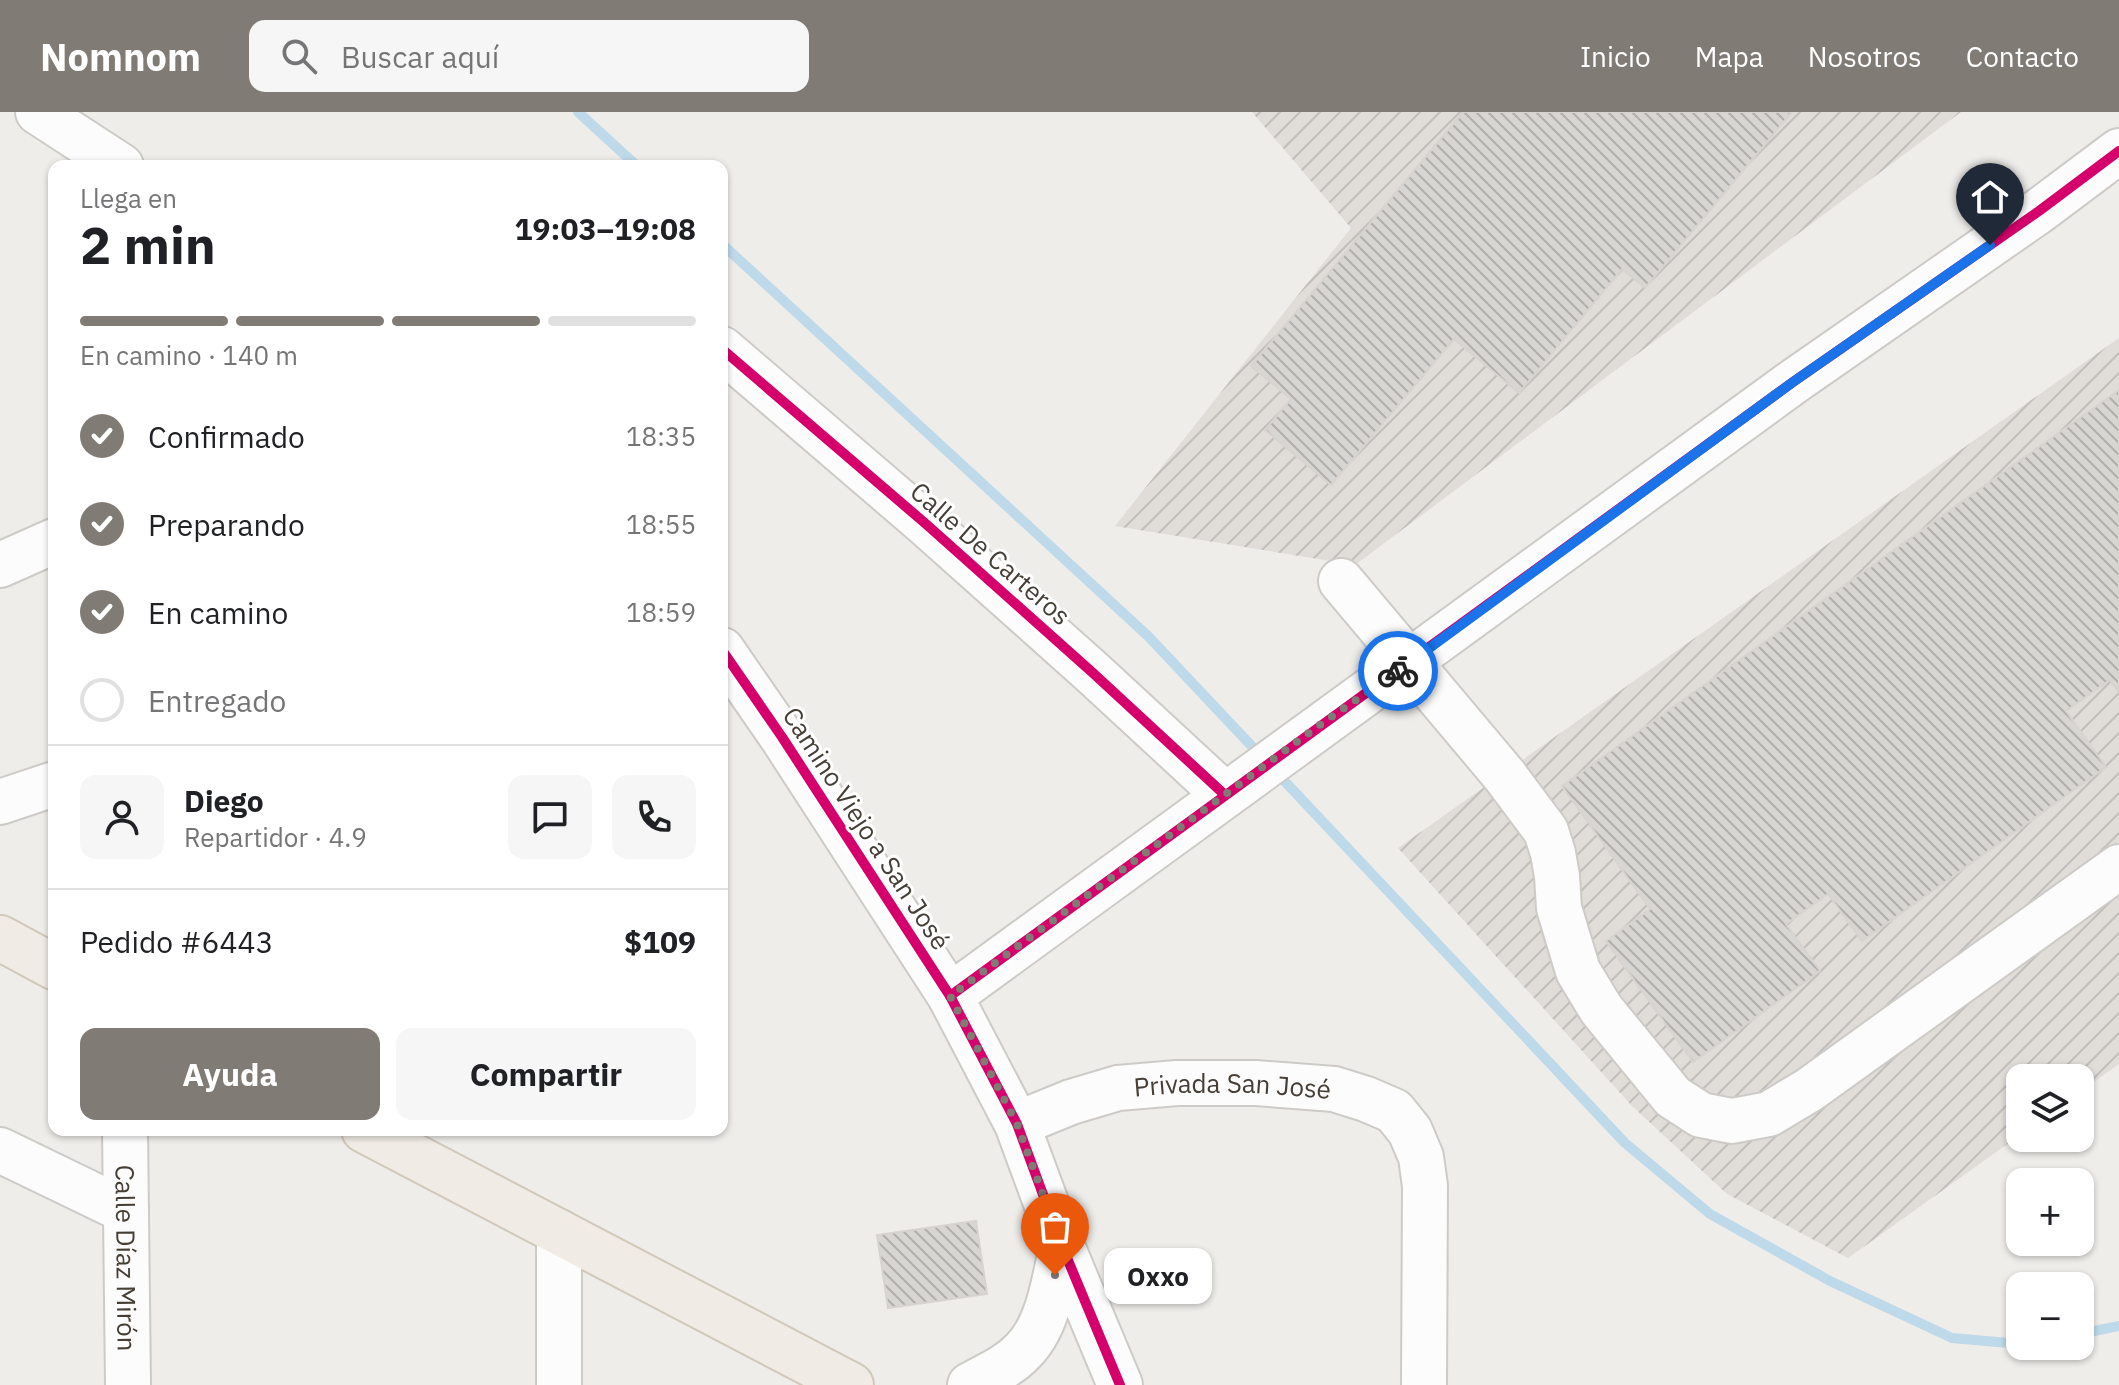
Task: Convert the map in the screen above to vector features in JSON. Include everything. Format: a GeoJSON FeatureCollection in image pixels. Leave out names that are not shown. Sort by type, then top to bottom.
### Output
{"type":"FeatureCollection","features":[{"type":"Feature","properties":{"kind":"main road"},"geometry":{"type":"LineString","coordinates":[[0,938],[48,964]]}},
{"type":"Feature","properties":{"kind":"main road"},"geometry":{"type":"LineString","coordinates":[[375,1136],[851,1385]]}},
{"type":"Feature","properties":{"kind":"street"},"geometry":{"type":"LineString","coordinates":[[38,112],[112,160]]}},
{"type":"Feature","properties":{"kind":"street"},"geometry":{"type":"LineString","coordinates":[[950,996],[1793,382],[2039,211],[2119,151]]}},
{"type":"Feature","properties":{"kind":"street","name":"Calle De Carteros"},"geometry":{"type":"LineString","coordinates":[[728,354],[1231,791]]}},
{"type":"Feature","properties":{"kind":"street"},"geometry":{"type":"LineString","coordinates":[[0,565],[48,544]]}},
{"type":"Feature","properties":{"kind":"street"},"geometry":{"type":"LineString","coordinates":[[1341,581],[1505,776],[1546,831],[1553,853],[1559,908],[1578,971],[1601,1009],[1673,1097],[1701,1115],[1732,1121],[1769,1114],[1809,1090],[2119,867]]}},
{"type":"Feature","properties":{"kind":"street","name":"Camino Viejo a San José"},"geometry":{"type":"LineString","coordinates":[[728,659],[950,996],[1017,1124],[1062,1246],[1120,1385]]}},
{"type":"Feature","properties":{"kind":"street"},"geometry":{"type":"LineString","coordinates":[[0,802],[48,786]]}},
{"type":"Feature","properties":{"kind":"street","name":"Privada San José"},"geometry":{"type":"LineString","coordinates":[[1017,1124],[1071,1102],[1118,1088],[1177,1083],[1240,1083],[1334,1089],[1394,1111],[1410,1131],[1421,1157],[1425,1186],[1424,1385]]}},
{"type":"Feature","properties":{"kind":"street","name":"Calle Díaz Mirón"},"geometry":{"type":"LineString","coordinates":[[125,1136],[128,1385]]}},
{"type":"Feature","properties":{"kind":"street"},"geometry":{"type":"LineString","coordinates":[[0,1150],[126,1211]]}},
{"type":"Feature","properties":{"kind":"street"},"geometry":{"type":"LineString","coordinates":[[559,1232],[559,1385]]}},
{"type":"Feature","properties":{"kind":"street"},"geometry":{"type":"LineString","coordinates":[[970,1385],[1004,1367],[1025,1350],[1038,1329],[1048,1303],[1062,1246]]}},
{"type":"Feature","properties":{"kind":"shaded area"},"geometry":{"type":"Polygon","coordinates":[[[1252,112],[1961,112],[1355,565],[1115,526],[1351,228],[1252,112]]]}},
{"type":"Feature","properties":{"kind":"shaded area"},"geometry":{"type":"Polygon","coordinates":[[[2119,338],[2119,1064],[2094,1082],[2094,1064],[2006,1064],[2006,1145],[1848,1258],[1727,1194],[1632,1106],[1398,848],[2119,338]]]}},
{"type":"Feature","properties":{"kind":"building"},"geometry":{"type":"Polygon","coordinates":[[[1463,112],[1792,112],[1645,288],[1622,269],[1519,393],[1454,339],[1331,485],[1265,430],[1291,399],[1251,366],[1463,112]]]}},
{"type":"Feature","properties":{"kind":"building"},"geometry":{"type":"Polygon","coordinates":[[[2119,390],[2119,693],[2110,680],[2066,711],[2106,767],[1862,941],[1828,894],[1786,924],[1820,971],[1693,1062],[1606,941],[1650,909],[1562,786],[2119,390]]]}},
{"type":"Feature","properties":{"kind":"building"},"geometry":{"type":"Polygon","coordinates":[[[976,1221],[987,1294],[888,1308],[877,1235],[976,1221]]]}},
{"type":"Feature","properties":{"kind":"waterway"},"geometry":{"type":"LineString","coordinates":[[578,112],[630,160]]}},
{"type":"Feature","properties":{"kind":"waterway"},"geometry":{"type":"LineString","coordinates":[[728,250],[1148,636],[1261,756]]}},
{"type":"Feature","properties":{"kind":"waterway"},"geometry":{"type":"LineString","coordinates":[[1275,771],[1625,1143],[1710,1214],[1830,1281],[1952,1338],[2006,1343]]}},
{"type":"Feature","properties":{"kind":"waterway"},"geometry":{"type":"LineString","coordinates":[[2094,1331],[2119,1326]]}},
{"type":"Feature","properties":{"kind":"cycle path"},"geometry":{"type":"LineString","coordinates":[[950,996],[1793,382],[2039,211],[2119,151]]}},
{"type":"Feature","properties":{"kind":"cycle path"},"geometry":{"type":"LineString","coordinates":[[728,354],[926,524],[1225,795]]}},
{"type":"Feature","properties":{"kind":"cycle path"},"geometry":{"type":"LineString","coordinates":[[728,659],[950,996],[1017,1124],[1062,1246],[1120,1385]]}},
{"type":"Feature","properties":{"kind":"way so far"},"geometry":{"type":"LineString","coordinates":[[1055,1275],[1062,1246],[1017,1124],[950,996],[1398,671]]}},
{"type":"Feature","properties":{"kind":"place","name":"Oxxo"},"geometry":{"type":"Point","coordinates":[1055,1275]}},
{"type":"Feature","properties":{"kind":"route"},"geometry":{"type":"LineString","coordinates":[[1398,671],[1793,382],[1990,245]]}}]}
